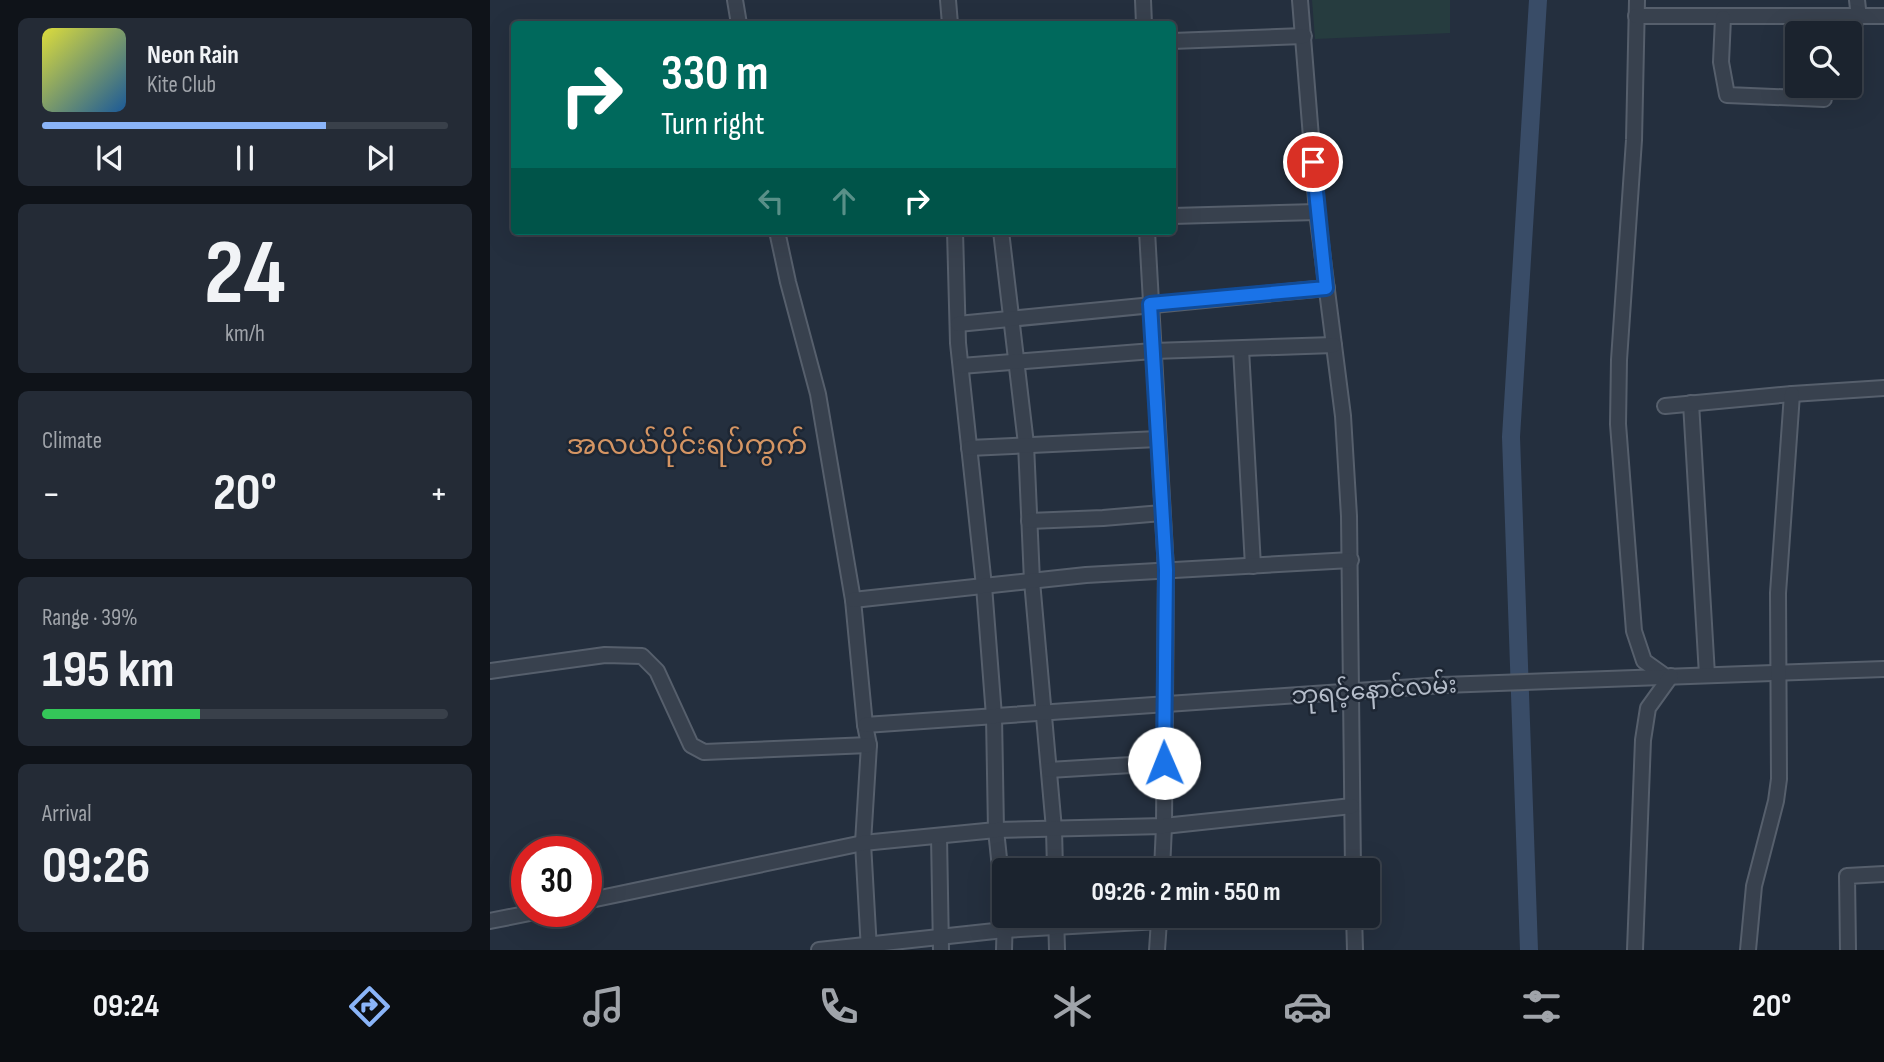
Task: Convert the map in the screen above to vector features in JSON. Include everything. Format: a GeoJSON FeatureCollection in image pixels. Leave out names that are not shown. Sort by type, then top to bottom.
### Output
{"type":"FeatureCollection","features":[{"type":"Feature","properties":{"kind":"street"},"geometry":{"type":"LineString","coordinates":[[735,0],[738,21]]}},
{"type":"Feature","properties":{"kind":"street"},"geometry":{"type":"LineString","coordinates":[[948,0],[950,21]]}},
{"type":"Feature","properties":{"kind":"street"},"geometry":{"type":"LineString","coordinates":[[1143,0],[1144,21]]}},
{"type":"Feature","properties":{"kind":"street"},"geometry":{"type":"LineString","coordinates":[[1300,0],[1317,212],[1343,416],[1351,561],[1353,858]]}},
{"type":"Feature","properties":{"kind":"street"},"geometry":{"type":"LineString","coordinates":[[1635,950],[1643,740],[1648,708],[1666,676],[1644,661],[1634,631],[1618,424],[1619,360],[1634,141],[1637,0]]}},
{"type":"Feature","properties":{"kind":"street"},"geometry":{"type":"LineString","coordinates":[[1857,0],[1859,18]]}},
{"type":"Feature","properties":{"kind":"street"},"geometry":{"type":"LineString","coordinates":[[1636,16],[1884,16]]}},
{"type":"Feature","properties":{"kind":"street"},"geometry":{"type":"LineString","coordinates":[[1723,18],[1722,70],[1727,95],[1824,99]]}},
{"type":"Feature","properties":{"kind":"street"},"geometry":{"type":"LineString","coordinates":[[1176,41],[1304,36]]}},
{"type":"Feature","properties":{"kind":"street"},"geometry":{"type":"LineString","coordinates":[[1176,216],[1317,212]]}},
{"type":"Feature","properties":{"kind":"street"},"geometry":{"type":"LineString","coordinates":[[778,235],[818,394],[853,600],[869,745],[863,843],[869,947]]}},
{"type":"Feature","properties":{"kind":"street"},"geometry":{"type":"LineString","coordinates":[[955,235],[961,366],[984,586],[994,716],[999,858]]}},
{"type":"Feature","properties":{"kind":"street"},"geometry":{"type":"LineString","coordinates":[[1002,235],[1026,444],[1032,581],[1055,858]]}},
{"type":"Feature","properties":{"kind":"street"},"geometry":{"type":"LineString","coordinates":[[1147,235],[1166,570],[1163,858]]}},
{"type":"Feature","properties":{"kind":"street"},"geometry":{"type":"LineString","coordinates":[[958,324],[1326,288]]}},
{"type":"Feature","properties":{"kind":"street"},"geometry":{"type":"LineString","coordinates":[[961,366],[1153,351],[1334,345]]}},
{"type":"Feature","properties":{"kind":"street"},"geometry":{"type":"LineString","coordinates":[[1241,349],[1253,566]]}},
{"type":"Feature","properties":{"kind":"street"},"geometry":{"type":"LineString","coordinates":[[1665,406],[1884,388]]}},
{"type":"Feature","properties":{"kind":"street"},"geometry":{"type":"LineString","coordinates":[[1748,950],[1754,886],[1779,779],[1778,593],[1792,394]]}},
{"type":"Feature","properties":{"kind":"street"},"geometry":{"type":"LineString","coordinates":[[1691,403],[1707,675]]}},
{"type":"Feature","properties":{"kind":"street"},"geometry":{"type":"LineString","coordinates":[[969,448],[1158,439]]}},
{"type":"Feature","properties":{"kind":"street"},"geometry":{"type":"LineString","coordinates":[[1029,521],[1162,513]]}},
{"type":"Feature","properties":{"kind":"street"},"geometry":{"type":"LineString","coordinates":[[853,600],[1166,570],[1351,561]]}},
{"type":"Feature","properties":{"kind":"street"},"geometry":{"type":"LineString","coordinates":[[490,671],[605,655],[642,656],[657,671],[691,745],[704,752],[869,745]]}},
{"type":"Feature","properties":{"kind":"street","name":"ဘုရင့်နောင်လမ်း"},"geometry":{"type":"LineString","coordinates":[[865,725],[1443,685],[1884,669]]}},
{"type":"Feature","properties":{"kind":"street"},"geometry":{"type":"LineString","coordinates":[[1049,770],[1164,763]]}},
{"type":"Feature","properties":{"kind":"street"},"geometry":{"type":"LineString","coordinates":[[602,898],[863,843],[996,830],[1164,826],[1352,806]]}},
{"type":"Feature","properties":{"kind":"street"},"geometry":{"type":"LineString","coordinates":[[939,836],[941,944]]}},
{"type":"Feature","properties":{"kind":"street"},"geometry":{"type":"LineString","coordinates":[[1847,950],[1847,876],[1884,874]]}},
{"type":"Feature","properties":{"kind":"street"},"geometry":{"type":"LineString","coordinates":[[490,921],[511,917]]}},
{"type":"Feature","properties":{"kind":"street"},"geometry":{"type":"LineString","coordinates":[[819,950],[941,944],[992,926]]}},
{"type":"Feature","properties":{"kind":"street"},"geometry":{"type":"LineString","coordinates":[[1004,950],[1005,928]]}},
{"type":"Feature","properties":{"kind":"street"},"geometry":{"type":"LineString","coordinates":[[1056,928],[1057,950]]}},
{"type":"Feature","properties":{"kind":"street"},"geometry":{"type":"LineString","coordinates":[[1157,950],[1158,928]]}},
{"type":"Feature","properties":{"kind":"street"},"geometry":{"type":"LineString","coordinates":[[1354,928],[1354,950]]}},
{"type":"Feature","properties":{"kind":"green space"},"geometry":{"type":"Polygon","coordinates":[[[1312,0],[1450,0],[1450,33],[1315,39],[1312,0]]]}},
{"type":"Feature","properties":{"kind":"waterway"},"geometry":{"type":"LineString","coordinates":[[1529,950],[1511,437],[1538,0]]}},
{"type":"Feature","properties":{"kind":"district","name":"အလယ်ပိုင်းရပ်ကွက်"},"geometry":{"type":"Point","coordinates":[687,444]}},
{"type":"Feature","properties":{"kind":"route"},"geometry":{"type":"LineString","coordinates":[[1164,763],[1166,570],[1150,304],[1326,288],[1313,162]]}}]}
